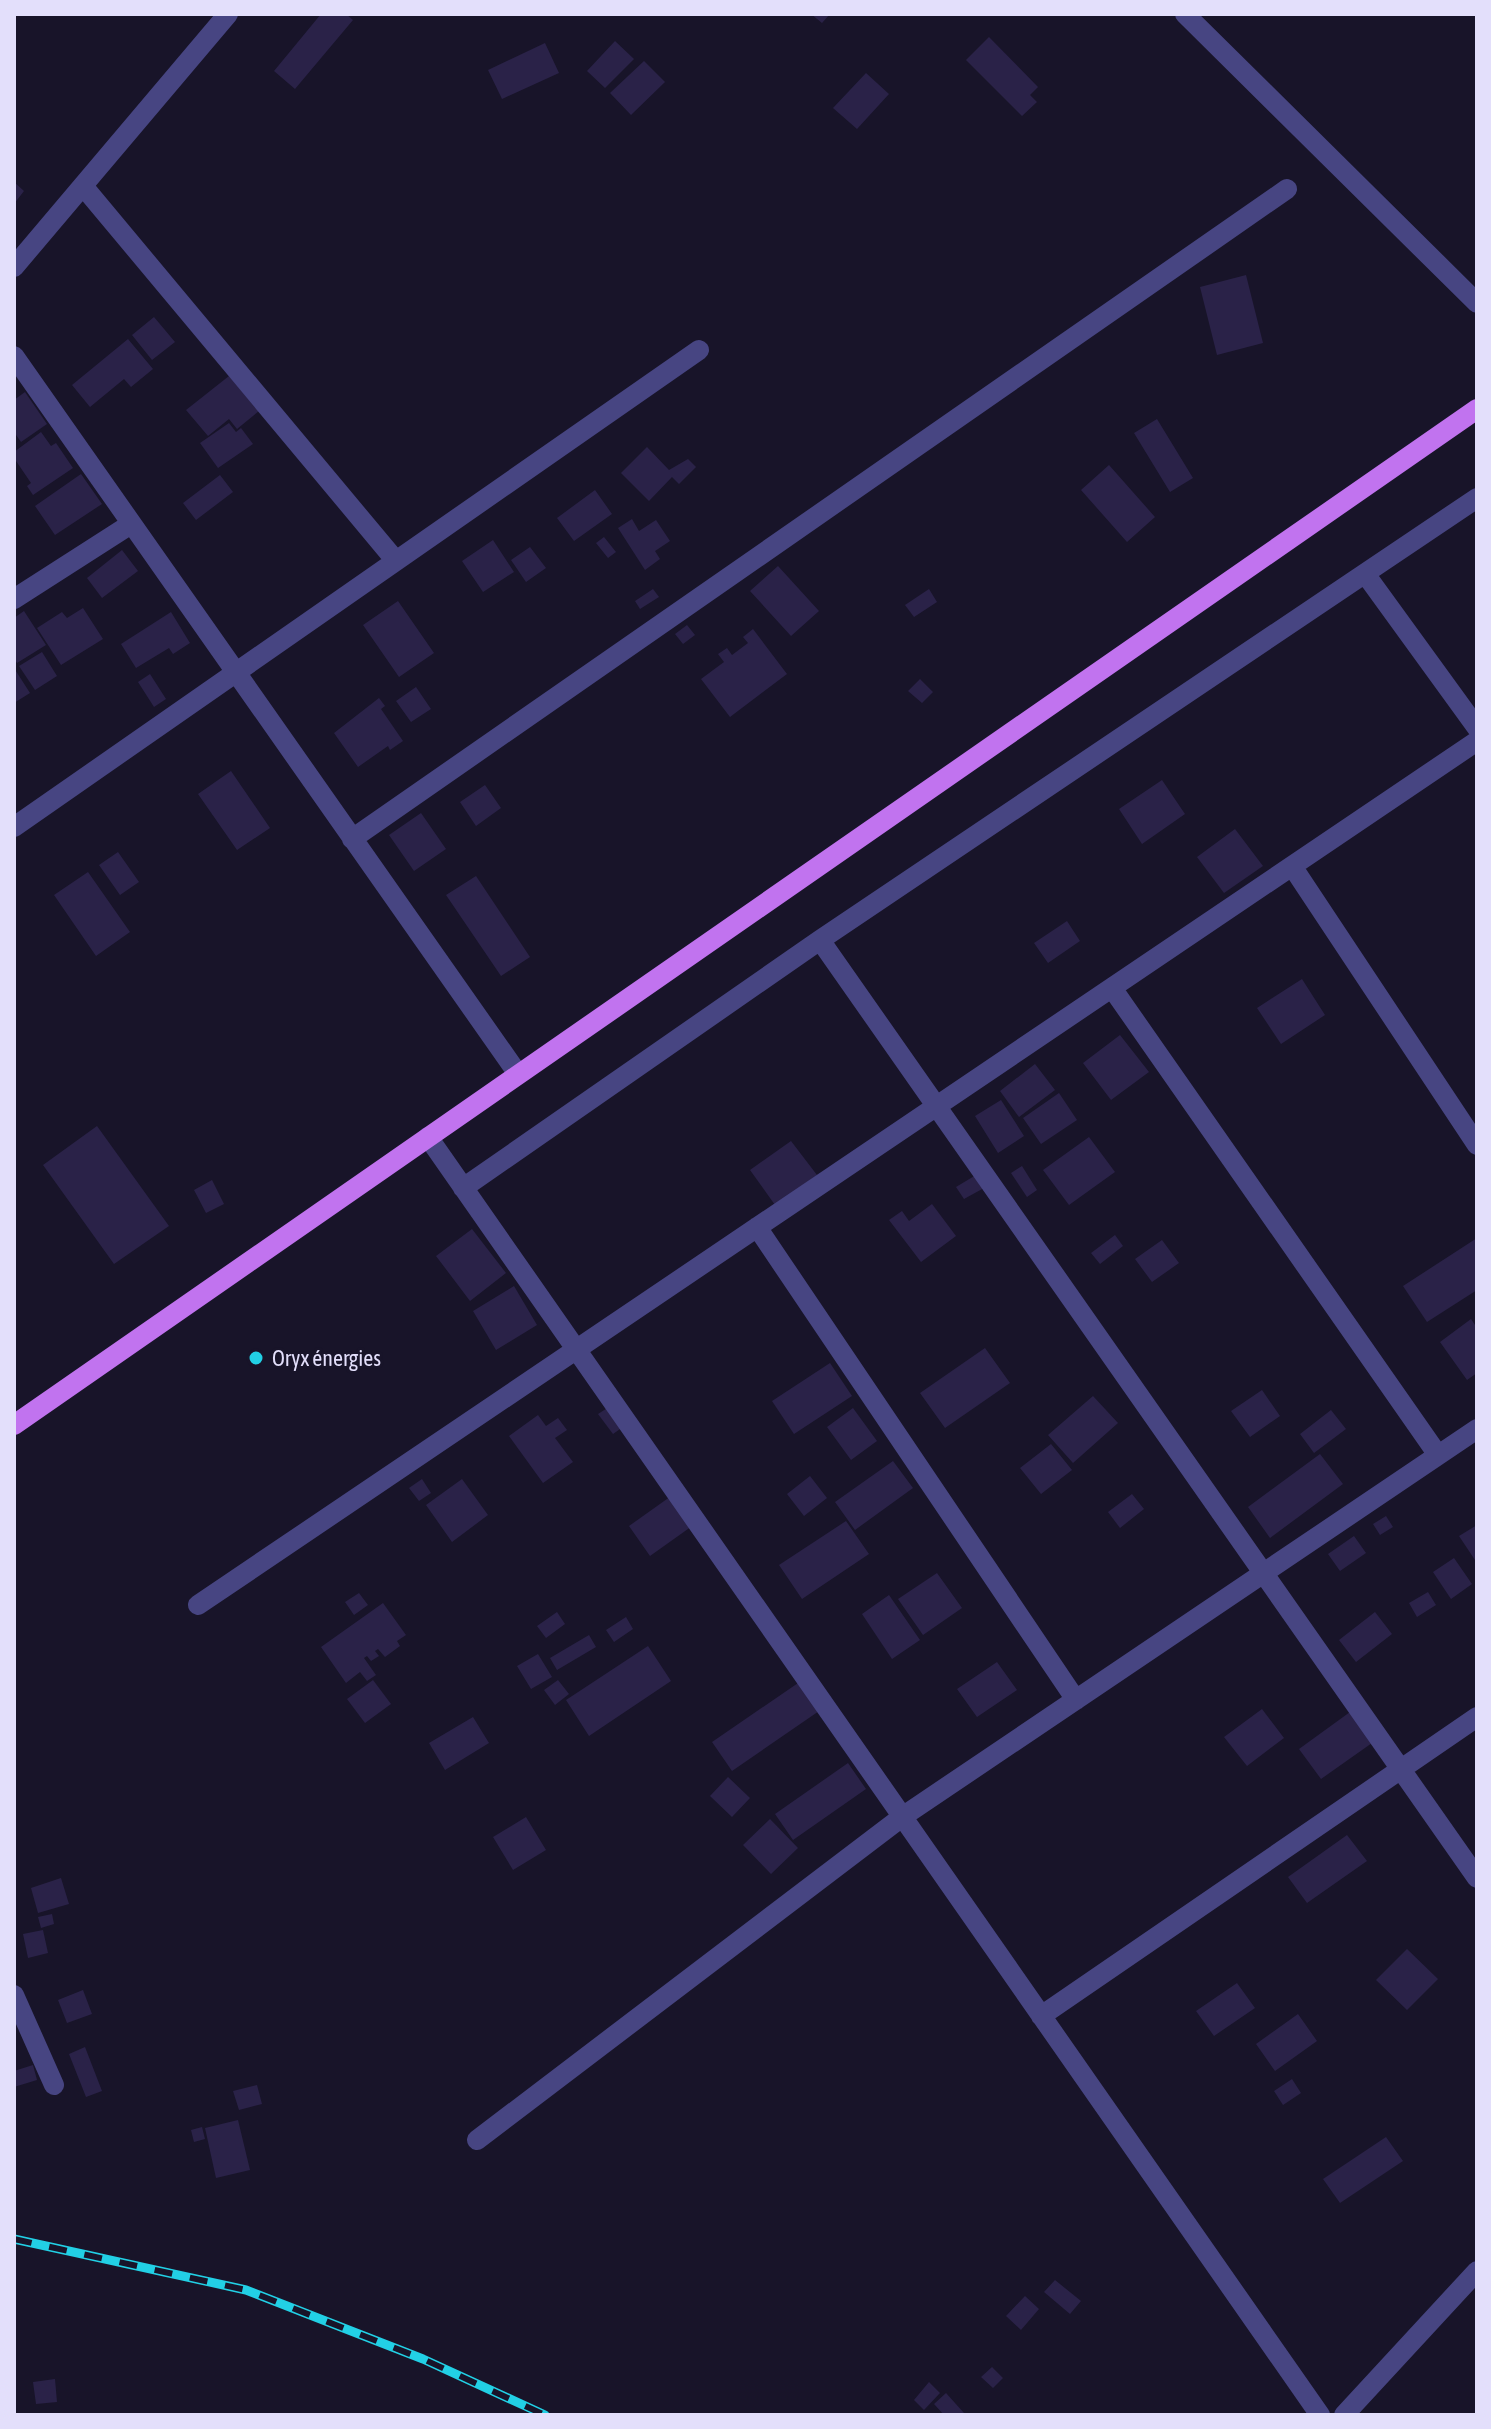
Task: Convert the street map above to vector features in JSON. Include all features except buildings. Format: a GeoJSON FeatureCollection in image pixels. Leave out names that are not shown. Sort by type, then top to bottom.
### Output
{"type":"FeatureCollection","features":[{"type":"Feature","properties":{"kind":"main road"},"geometry":{"type":"LineString","coordinates":[[14,1425],[1477,409]]}},
{"type":"Feature","properties":{"kind":"street"},"geometry":{"type":"LineString","coordinates":[[14,267],[228,14]]}},
{"type":"Feature","properties":{"kind":"street"},"geometry":{"type":"LineString","coordinates":[[1185,14],[1477,303]]}},
{"type":"Feature","properties":{"kind":"street"},"geometry":{"type":"LineString","coordinates":[[83,186],[396,561]]}},
{"type":"Feature","properties":{"kind":"street"},"geometry":{"type":"LineString","coordinates":[[352,839],[1287,189]]}},
{"type":"Feature","properties":{"kind":"street"},"geometry":{"type":"LineString","coordinates":[[14,827],[699,350]]}},
{"type":"Feature","properties":{"kind":"street"},"geometry":{"type":"LineString","coordinates":[[14,356],[518,1074]]}},
{"type":"Feature","properties":{"kind":"street"},"geometry":{"type":"LineString","coordinates":[[463,1188],[820,940],[1477,498]]}},
{"type":"Feature","properties":{"kind":"street"},"geometry":{"type":"LineString","coordinates":[[14,599],[131,524]]}},
{"type":"Feature","properties":{"kind":"street"},"geometry":{"type":"LineString","coordinates":[[1366,575],[1477,728]]}},
{"type":"Feature","properties":{"kind":"street"},"geometry":{"type":"LineString","coordinates":[[198,1605],[1477,741]]}},
{"type":"Feature","properties":{"kind":"street"},"geometry":{"type":"LineString","coordinates":[[1292,866],[1477,1145]]}},
{"type":"Feature","properties":{"kind":"street"},"geometry":{"type":"LineString","coordinates":[[820,940],[1477,1878]]}},
{"type":"Feature","properties":{"kind":"street"},"geometry":{"type":"LineString","coordinates":[[1112,988],[1438,1455]]}},
{"type":"Feature","properties":{"kind":"street"},"geometry":{"type":"LineString","coordinates":[[428,1137],[1320,2415]]}},
{"type":"Feature","properties":{"kind":"street"},"geometry":{"type":"LineString","coordinates":[[757,1227],[1076,1700]]}},
{"type":"Feature","properties":{"kind":"street"},"geometry":{"type":"LineString","coordinates":[[477,2140],[902,1817],[1477,1429]]}},
{"type":"Feature","properties":{"kind":"street"},"geometry":{"type":"LineString","coordinates":[[1041,2016],[1477,1717]]}},
{"type":"Feature","properties":{"kind":"street"},"geometry":{"type":"LineString","coordinates":[[14,1995],[54,2085]]}},
{"type":"Feature","properties":{"kind":"street"},"geometry":{"type":"LineString","coordinates":[[1344,2415],[1477,2271]]}},
{"type":"Feature","properties":{"kind":"railway"},"geometry":{"type":"LineString","coordinates":[[14,2239],[246,2290],[423,2359],[545,2415]]}},
{"type":"Feature","properties":{"kind":"place","name":"Oryx énergies"},"geometry":{"type":"Point","coordinates":[256,1358]}}]}
